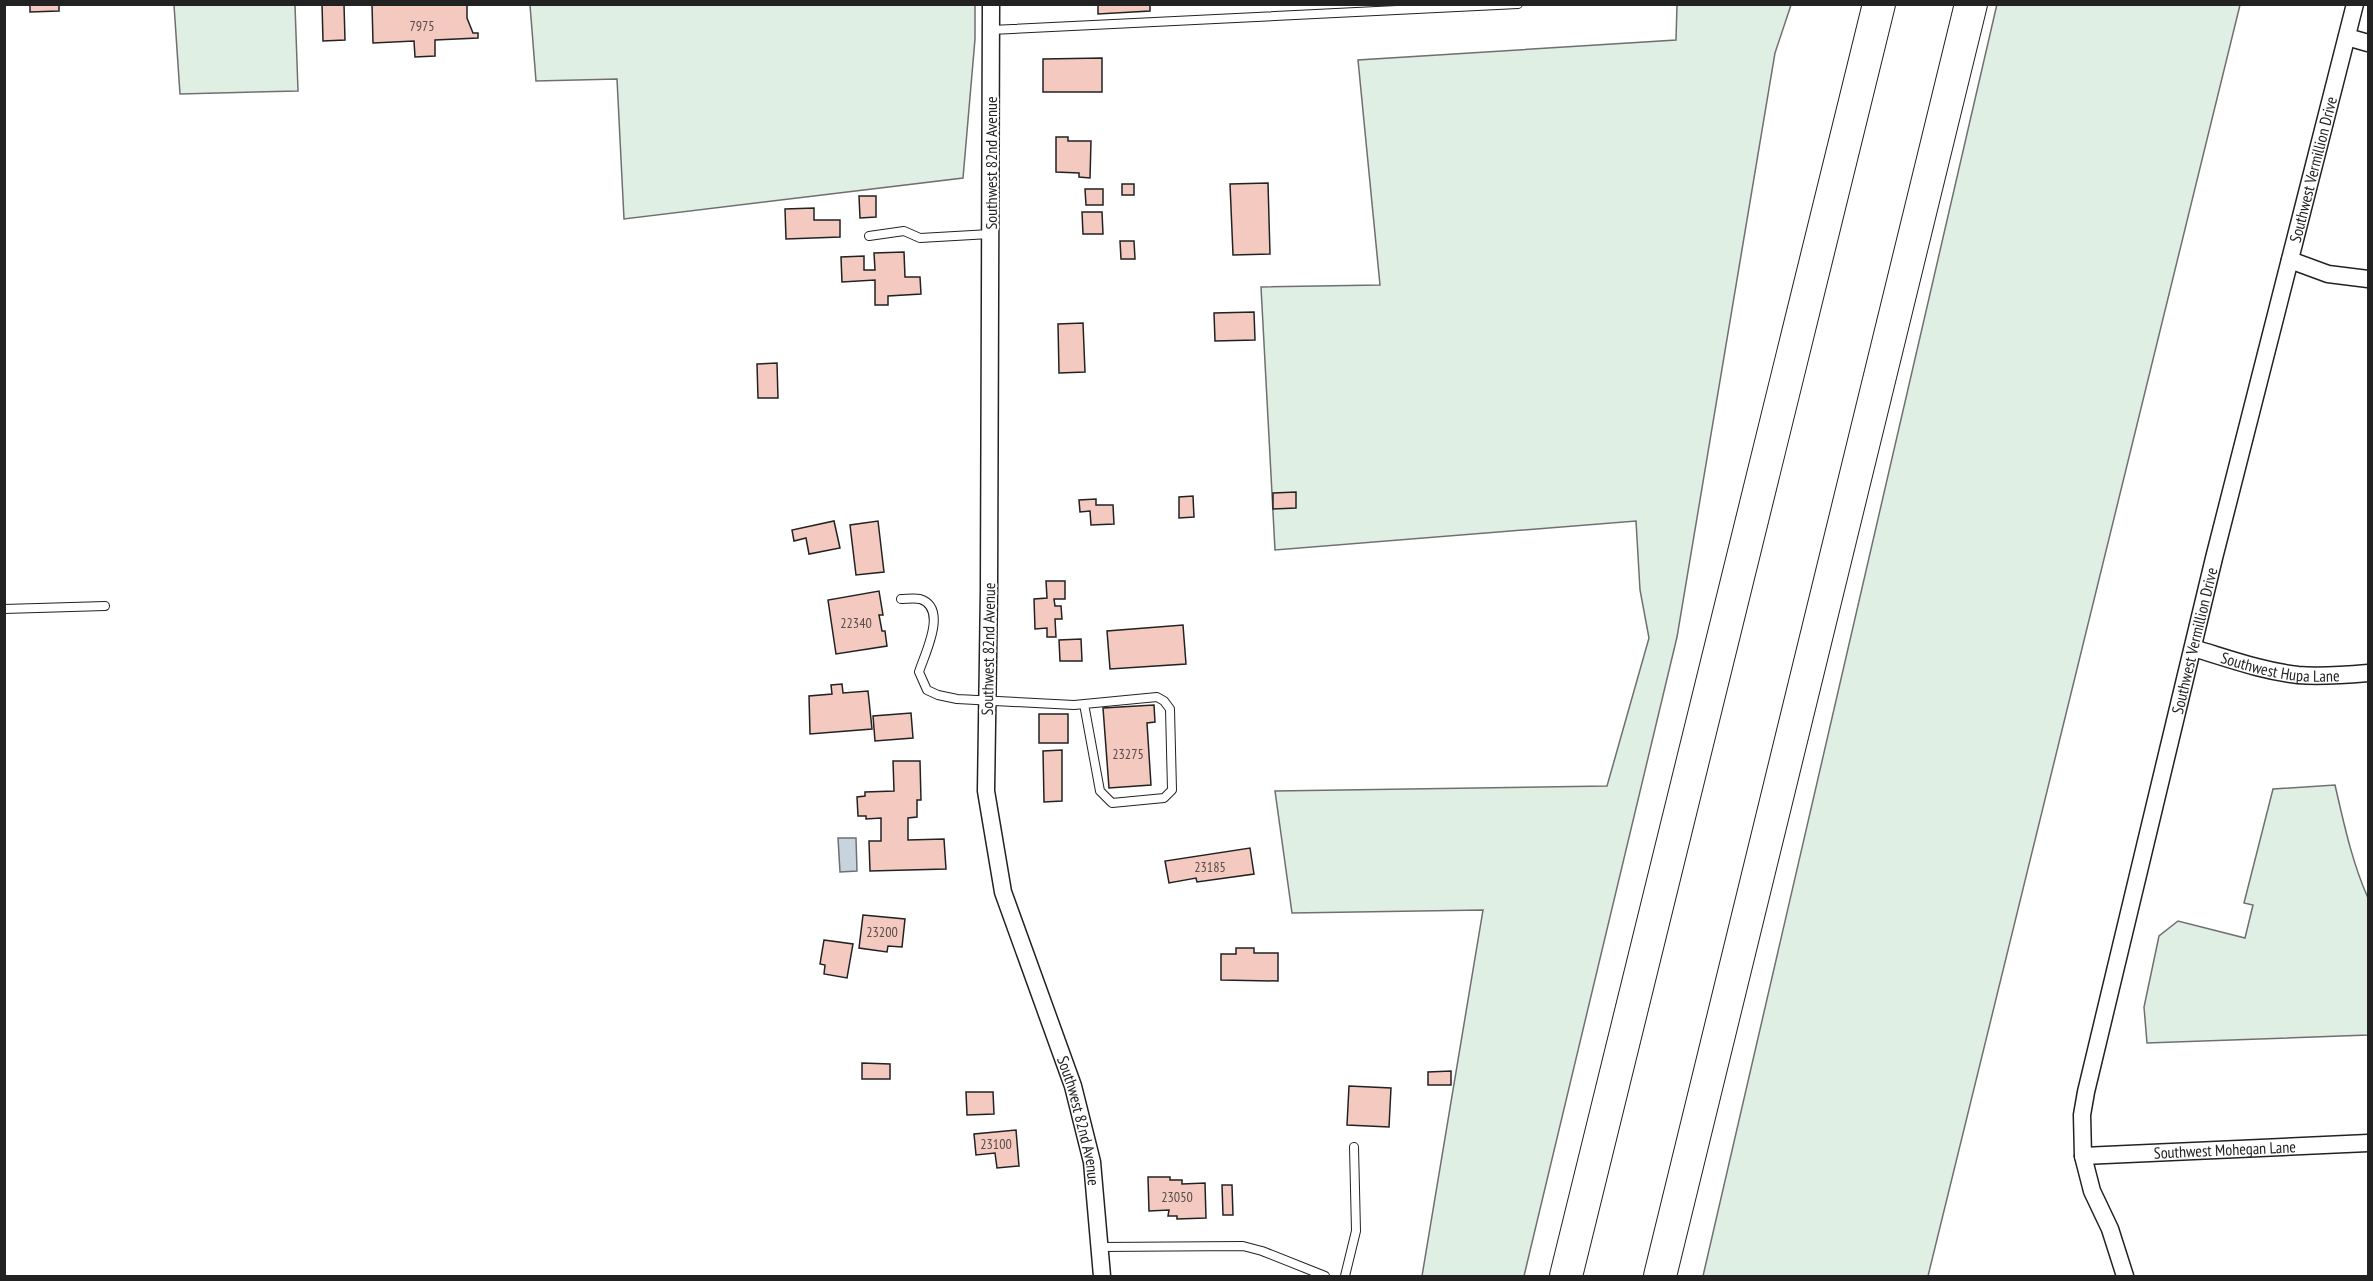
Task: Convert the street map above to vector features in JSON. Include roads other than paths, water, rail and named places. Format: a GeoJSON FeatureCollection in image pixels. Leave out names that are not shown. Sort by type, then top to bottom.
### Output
{"type":"FeatureCollection","features":[{"type":"Feature","properties":{"kind":"highway"},"geometry":{"type":"LineString","coordinates":[[1566,1276],[1879,4]]}},
{"type":"Feature","properties":{"kind":"highway"},"geometry":{"type":"LineString","coordinates":[[1660,1276],[1971,4]]}},
{"type":"Feature","properties":{"kind":"street","name":"Southwest 82nd Avenue"},"geometry":{"type":"LineString","coordinates":[[991,4],[986,791],[1003,891],[1073,1086],[1092,1162],[1102,1276]]}},
{"type":"Feature","properties":{"kind":"street","name":"Southwest Vermillion Drive"},"geometry":{"type":"LineString","coordinates":[[2126,1276],[2110,1229],[2092,1191],[2083,1156],[2082,1115],[2086,1092],[2193,648],[2355,4]]}},
{"type":"Feature","properties":{"kind":"street"},"geometry":{"type":"LineString","coordinates":[[2347,37],[2368,43]]}},
{"type":"Feature","properties":{"kind":"street"},"geometry":{"type":"LineString","coordinates":[[2290,260],[2328,274],[2368,279]]}},
{"type":"Feature","properties":{"kind":"street","name":"Southwest Hupa Lane"},"geometry":{"type":"LineString","coordinates":[[2193,648],[2262,669],[2298,675],[2329,676],[2368,673]]}},
{"type":"Feature","properties":{"kind":"street","name":"Southwest Mohegan Lane"},"geometry":{"type":"LineString","coordinates":[[2083,1156],[2368,1143]]}},
{"type":"Feature","properties":{"kind":"lane"},"geometry":{"type":"LineString","coordinates":[[991,30],[1518,4]]}},
{"type":"Feature","properties":{"kind":"lane"},"geometry":{"type":"LineString","coordinates":[[869,236],[904,231],[920,238],[990,234]]}},
{"type":"Feature","properties":{"kind":"lane"},"geometry":{"type":"LineString","coordinates":[[901,599],[920,599],[929,606],[934,617],[932,638],[919,672],[927,690],[938,696],[988,701],[1084,704],[1157,697],[1164,701],[1170,709],[1172,790],[1170,793],[1164,798],[1112,803],[1106,799],[1101,791],[1084,704]]}},
{"type":"Feature","properties":{"kind":"lane"},"geometry":{"type":"LineString","coordinates":[[4,609],[105,606]]}},
{"type":"Feature","properties":{"kind":"lane"},"geometry":{"type":"LineString","coordinates":[[1346,1276],[1356,1231],[1354,1147]]}},
{"type":"Feature","properties":{"kind":"lane"},"geometry":{"type":"LineString","coordinates":[[1100,1247],[1243,1246],[1325,1276]]}}]}
